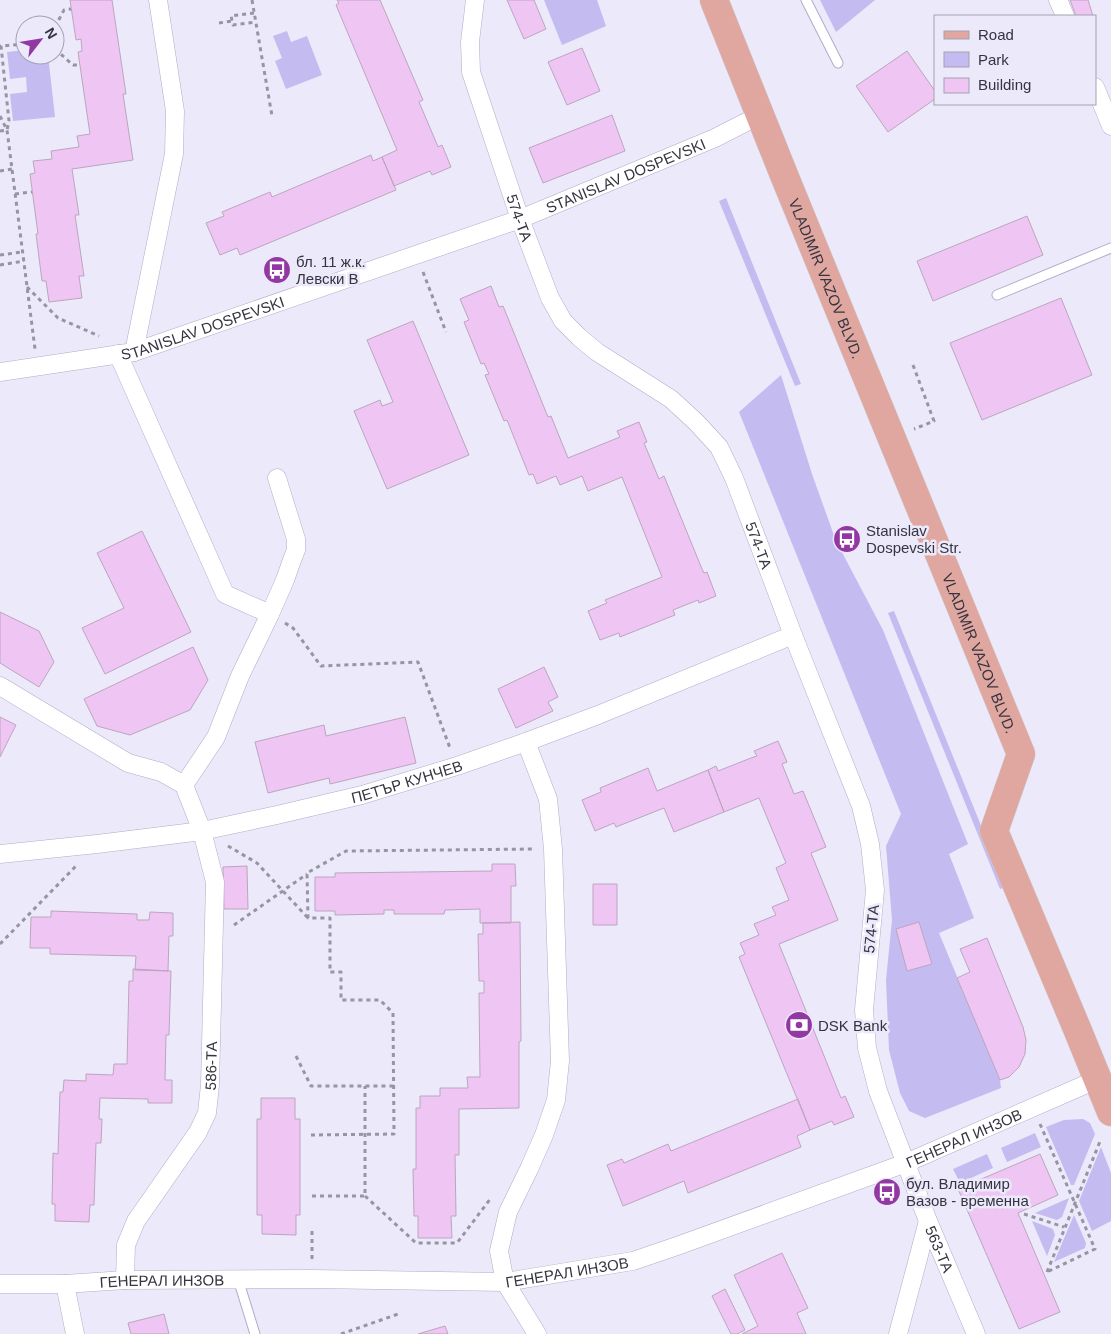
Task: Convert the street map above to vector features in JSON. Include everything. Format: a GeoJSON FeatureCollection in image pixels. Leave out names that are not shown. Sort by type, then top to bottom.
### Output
{"type":"FeatureCollection","features":[{"type":"Feature","properties":{"kind":"main road","name":"VLADIMIR VAZOV BLVD."},"geometry":{"type":"LineString","coordinates":[[714,0],[1021,754],[994,831],[1104,1076],[1111,1112]]}},
{"type":"Feature","properties":{"kind":"street"},"geometry":{"type":"LineString","coordinates":[[158,0],[175,111],[174,154],[126,353],[225,594],[270,614]]}},
{"type":"Feature","properties":{"kind":"street","name":"574-ТА"},"geometry":{"type":"LineString","coordinates":[[476,0],[470,42],[471,72],[520,219],[550,298],[564,321],[579,337],[597,352],[672,399],[719,447],[734,478],[793,635],[861,806],[870,844],[875,890],[864,1010],[867,1048],[878,1091],[906,1163]]}},
{"type":"Feature","properties":{"kind":"street"},"geometry":{"type":"LineString","coordinates":[[1058,0],[1065,15]]}},
{"type":"Feature","properties":{"kind":"street"},"geometry":{"type":"LineString","coordinates":[[1096,89],[1111,126]]}},
{"type":"Feature","properties":{"kind":"street","name":"STANISLAV DOSPEVSKI"},"geometry":{"type":"LineString","coordinates":[[0,372],[126,353],[416,255],[520,219],[715,138],[760,115]]}},
{"type":"Feature","properties":{"kind":"street"},"geometry":{"type":"LineString","coordinates":[[0,686],[128,763],[161,772],[184,785],[216,737],[240,676],[270,614],[294,555],[296,539],[277,478]]}},
{"type":"Feature","properties":{"kind":"street","name":"ПЕТЪР КУНЧЕВ"},"geometry":{"type":"LineString","coordinates":[[0,854],[202,831],[362,795],[457,766],[526,742],[598,715],[793,635]]}},
{"type":"Feature","properties":{"kind":"street"},"geometry":{"type":"LineString","coordinates":[[526,742],[548,798],[553,849],[560,1061],[556,1100],[544,1135],[508,1212],[498,1251],[505,1282],[537,1334]]}},
{"type":"Feature","properties":{"kind":"street","name":"586-ТА"},"geometry":{"type":"LineString","coordinates":[[125,1280],[126,1245],[136,1221],[198,1132],[206,1112],[210,1086],[215,882],[202,831],[184,785]]}},
{"type":"Feature","properties":{"kind":"street","name":"ГЕНЕРАЛ ИНЗОВ"},"geometry":{"type":"LineString","coordinates":[[0,1284],[65,1284],[125,1280],[505,1282],[632,1261],[906,1163],[1104,1076]]}},
{"type":"Feature","properties":{"kind":"street","name":"563-ТА"},"geometry":{"type":"LineString","coordinates":[[906,1163],[928,1221],[976,1334]]}},
{"type":"Feature","properties":{"kind":"street"},"geometry":{"type":"LineString","coordinates":[[898,1334],[928,1221]]}},
{"type":"Feature","properties":{"kind":"street"},"geometry":{"type":"LineString","coordinates":[[65,1284],[75,1334]]}},
{"type":"Feature","properties":{"kind":"lane"},"geometry":{"type":"LineString","coordinates":[[806,0],[838,63]]}},
{"type":"Feature","properties":{"kind":"lane"},"geometry":{"type":"LineString","coordinates":[[997,295],[1111,248]]}},
{"type":"Feature","properties":{"kind":"lane"},"geometry":{"type":"LineString","coordinates":[[238,1280],[255,1334]]}},
{"type":"Feature","properties":{"kind":"path"},"geometry":{"type":"LineString","coordinates":[[252,0],[272,116]]}},
{"type":"Feature","properties":{"kind":"path"},"geometry":{"type":"LineString","coordinates":[[61,15],[64,10],[71,9]]}},
{"type":"Feature","properties":{"kind":"path"},"geometry":{"type":"LineString","coordinates":[[254,12],[232,16],[232,21],[233,25],[256,22]]}},
{"type":"Feature","properties":{"kind":"path"},"geometry":{"type":"LineString","coordinates":[[219,23],[232,21]]}},
{"type":"Feature","properties":{"kind":"path"},"geometry":{"type":"LineString","coordinates":[[7,130],[9,121],[1,46],[15,45]]}},
{"type":"Feature","properties":{"kind":"path"},"geometry":{"type":"LineString","coordinates":[[65,57],[73,65],[80,65]]}},
{"type":"Feature","properties":{"kind":"path"},"geometry":{"type":"LineString","coordinates":[[0,116],[7,130],[38,367]]}},
{"type":"Feature","properties":{"kind":"path"},"geometry":{"type":"LineString","coordinates":[[0,131],[7,130]]}},
{"type":"Feature","properties":{"kind":"path"},"geometry":{"type":"LineString","coordinates":[[0,170],[12,169]]}},
{"type":"Feature","properties":{"kind":"path"},"geometry":{"type":"LineString","coordinates":[[15,194],[32,192]]}},
{"type":"Feature","properties":{"kind":"path"},"geometry":{"type":"LineString","coordinates":[[0,255],[22,252]]}},
{"type":"Feature","properties":{"kind":"path"},"geometry":{"type":"LineString","coordinates":[[416,255],[446,332]]}},
{"type":"Feature","properties":{"kind":"path"},"geometry":{"type":"LineString","coordinates":[[0,264],[24,261]]}},
{"type":"Feature","properties":{"kind":"path"},"geometry":{"type":"LineString","coordinates":[[27,286],[58,318],[100,337]]}},
{"type":"Feature","properties":{"kind":"path"},"geometry":{"type":"LineString","coordinates":[[913,365],[934,421],[913,430]]}},
{"type":"Feature","properties":{"kind":"path"},"geometry":{"type":"LineString","coordinates":[[270,614],[293,628],[321,666],[418,662],[457,766]]}},
{"type":"Feature","properties":{"kind":"path"},"geometry":{"type":"LineString","coordinates":[[202,831],[257,863],[308,918],[330,918],[330,972],[342,972],[341,1000],[380,1000],[393,1013],[394,1134],[311,1135]]}},
{"type":"Feature","properties":{"kind":"path"},"geometry":{"type":"LineString","coordinates":[[0,944],[98,844]]}},
{"type":"Feature","properties":{"kind":"path"},"geometry":{"type":"LineString","coordinates":[[214,948],[222,933],[308,873],[346,851],[553,849]]}},
{"type":"Feature","properties":{"kind":"path"},"geometry":{"type":"LineString","coordinates":[[308,873],[308,918]]}},
{"type":"Feature","properties":{"kind":"path"},"geometry":{"type":"LineString","coordinates":[[296,1056],[311,1086],[394,1086]]}},
{"type":"Feature","properties":{"kind":"path"},"geometry":{"type":"LineString","coordinates":[[364,1086],[365,1196]]}},
{"type":"Feature","properties":{"kind":"path"},"geometry":{"type":"LineString","coordinates":[[1040,1124],[1074,1203],[1095,1249],[1047,1272],[1064,1227],[1074,1203],[1101,1139]]}},
{"type":"Feature","properties":{"kind":"path"},"geometry":{"type":"LineString","coordinates":[[312,1196],[365,1196],[416,1243],[457,1243],[493,1196]]}},
{"type":"Feature","properties":{"kind":"path"},"geometry":{"type":"LineString","coordinates":[[1024,1214],[1064,1227]]}},
{"type":"Feature","properties":{"kind":"path"},"geometry":{"type":"LineString","coordinates":[[312,1227],[312,1280]]}},
{"type":"Feature","properties":{"kind":"path"},"geometry":{"type":"LineString","coordinates":[[341,1334],[401,1313]]}},
{"type":"Feature","properties":{"kind":"green space"},"geometry":{"type":"Polygon","coordinates":[[[544,0],[597,0],[606,26],[562,45],[544,0]]]}},
{"type":"Feature","properties":{"kind":"green space"},"geometry":{"type":"Polygon","coordinates":[[[820,0],[875,0],[836,32],[820,0]]]}},
{"type":"Feature","properties":{"kind":"green space"},"geometry":{"type":"Polygon","coordinates":[[[287,31],[291,42],[307,36],[322,75],[286,89],[275,61],[282,58],[273,36],[287,31]]]}},
{"type":"Feature","properties":{"kind":"green space"},"geometry":{"type":"Polygon","coordinates":[[[15,51],[15,65],[49,65],[55,117],[13,121],[10,94],[27,92],[26,77],[10,79],[7,52],[15,51]]]}},
{"type":"Feature","properties":{"kind":"green space"},"geometry":{"type":"Polygon","coordinates":[[[726,198],[801,384],[795,386],[719,201],[726,198]]]}},
{"type":"Feature","properties":{"kind":"green space"},"geometry":{"type":"Polygon","coordinates":[[[781,375],[812,474],[836,541],[883,630],[968,844],[949,854],[974,918],[939,933],[1000,1080],[1001,1088],[925,1118],[909,1111],[900,1093],[889,1050],[886,980],[892,920],[886,846],[901,814],[739,412],[781,375]]]}},
{"type":"Feature","properties":{"kind":"green space"},"geometry":{"type":"Polygon","coordinates":[[[894,611],[1006,887],[1000,889],[888,613],[894,611]]]}},
{"type":"Feature","properties":{"kind":"green space"},"geometry":{"type":"Polygon","coordinates":[[[1083,1119],[1090,1123],[1095,1134],[1074,1185],[1071,1185],[1046,1127],[1064,1120],[1083,1119]]]}},
{"type":"Feature","properties":{"kind":"green space"},"geometry":{"type":"Polygon","coordinates":[[[1035,1133],[1041,1147],[1007,1162],[1001,1148],[1035,1133]]]}},
{"type":"Feature","properties":{"kind":"green space"},"geometry":{"type":"Polygon","coordinates":[[[1101,1147],[1111,1173],[1111,1221],[1092,1231],[1079,1201],[1101,1147]]]}},
{"type":"Feature","properties":{"kind":"green space"},"geometry":{"type":"Polygon","coordinates":[[[987,1154],[993,1168],[960,1183],[953,1169],[987,1154]]]}},
{"type":"Feature","properties":{"kind":"green space"},"geometry":{"type":"Polygon","coordinates":[[[1069,1198],[1062,1217],[1057,1220],[1035,1213],[1069,1198]]]}},
{"type":"Feature","properties":{"kind":"green space"},"geometry":{"type":"Polygon","coordinates":[[[1074,1215],[1086,1243],[1085,1248],[1054,1262],[1074,1215]]]}},
{"type":"Feature","properties":{"kind":"green space"},"geometry":{"type":"Polygon","coordinates":[[[1032,1221],[1053,1229],[1055,1235],[1047,1256],[1032,1221]]]}},
{"type":"Feature","properties":{"kind":"building"},"geometry":{"type":"Polygon","coordinates":[[[70,0],[112,0],[126,94],[123,94],[133,160],[72,169],[79,215],[75,215],[84,276],[79,276],[82,298],[49,302],[46,281],[42,281],[36,234],[38,234],[30,174],[35,173],[33,161],[52,159],[51,151],[79,147],[77,136],[90,134],[78,52],[82,51],[81,39],[76,40],[70,0]]]}},
{"type":"Feature","properties":{"kind":"building"},"geometry":{"type":"Polygon","coordinates":[[[337,0],[380,0],[423,100],[419,102],[438,147],[442,145],[451,167],[432,175],[430,171],[394,186],[382,157],[397,150],[336,5],[339,3],[337,0]]]}},
{"type":"Feature","properties":{"kind":"building"},"geometry":{"type":"Polygon","coordinates":[[[507,0],[534,0],[546,29],[524,39],[507,0]]]}},
{"type":"Feature","properties":{"kind":"building"},"geometry":{"type":"Polygon","coordinates":[[[1070,0],[1088,0],[1093,15],[1076,15],[1070,0]]]}},
{"type":"Feature","properties":{"kind":"building"},"geometry":{"type":"Polygon","coordinates":[[[582,48],[600,91],[567,105],[548,62],[582,48]]]}},
{"type":"Feature","properties":{"kind":"building"},"geometry":{"type":"Polygon","coordinates":[[[907,51],[934,90],[934,100],[888,132],[856,86],[907,51]]]}},
{"type":"Feature","properties":{"kind":"building"},"geometry":{"type":"Polygon","coordinates":[[[612,115],[625,151],[543,183],[529,148],[612,115]]]}},
{"type":"Feature","properties":{"kind":"building"},"geometry":{"type":"Polygon","coordinates":[[[371,155],[373,161],[382,157],[396,190],[240,255],[237,248],[220,255],[206,223],[224,216],[222,212],[270,192],[272,197],[371,155]]]}},
{"type":"Feature","properties":{"kind":"building"},"geometry":{"type":"Polygon","coordinates":[[[1027,216],[1043,255],[933,301],[917,261],[1027,216]]]}},
{"type":"Feature","properties":{"kind":"building"},"geometry":{"type":"Polygon","coordinates":[[[491,286],[499,307],[503,306],[548,417],[551,416],[568,458],[620,437],[617,431],[639,422],[647,442],[644,443],[659,479],[664,476],[702,569],[704,573],[707,572],[716,596],[699,603],[698,600],[673,610],[675,615],[620,637],[619,633],[600,640],[588,611],[607,603],[605,600],[662,577],[622,477],[588,491],[582,476],[560,485],[556,476],[537,484],[533,474],[529,475],[507,420],[504,421],[485,375],[489,374],[484,363],[481,364],[464,322],[469,320],[460,299],[491,286]]]}},
{"type":"Feature","properties":{"kind":"building"},"geometry":{"type":"Polygon","coordinates":[[[1061,298],[1092,375],[982,420],[950,343],[1061,298]]]}},
{"type":"Feature","properties":{"kind":"building"},"geometry":{"type":"Polygon","coordinates":[[[413,321],[469,455],[387,489],[354,411],[380,400],[382,406],[393,402],[367,340],[413,321]]]}},
{"type":"Feature","properties":{"kind":"building"},"geometry":{"type":"Polygon","coordinates":[[[142,531],[191,632],[105,674],[82,628],[124,608],[97,553],[142,531]]]}},
{"type":"Feature","properties":{"kind":"building"},"geometry":{"type":"Polygon","coordinates":[[[0,612],[39,631],[54,662],[39,687],[0,663],[0,612]]]}},
{"type":"Feature","properties":{"kind":"building"},"geometry":{"type":"Polygon","coordinates":[[[193,647],[208,680],[190,710],[130,735],[97,726],[84,699],[193,647]]]}},
{"type":"Feature","properties":{"kind":"building"},"geometry":{"type":"Polygon","coordinates":[[[544,667],[558,697],[548,702],[553,711],[516,728],[498,689],[544,667]]]}},
{"type":"Feature","properties":{"kind":"building"},"geometry":{"type":"Polygon","coordinates":[[[0,717],[16,725],[0,757],[0,717]]]}},
{"type":"Feature","properties":{"kind":"building"},"geometry":{"type":"Polygon","coordinates":[[[405,717],[416,763],[330,784],[329,778],[268,793],[255,742],[324,725],[326,736],[405,717]]]}},
{"type":"Feature","properties":{"kind":"building"},"geometry":{"type":"Polygon","coordinates":[[[778,741],[787,762],[782,764],[794,794],[803,791],[826,847],[811,853],[838,920],[779,944],[841,1098],[845,1096],[854,1117],[834,1125],[832,1121],[810,1130],[739,957],[745,954],[740,943],[759,935],[754,924],[776,915],[772,907],[789,900],[776,868],[786,863],[759,798],[724,812],[708,770],[716,766],[718,771],[757,756],[754,751],[778,741]]]}},
{"type":"Feature","properties":{"kind":"building"},"geometry":{"type":"Polygon","coordinates":[[[648,768],[657,791],[708,770],[724,812],[674,832],[664,808],[616,827],[614,823],[595,831],[582,800],[601,792],[600,788],[648,768]]]}},
{"type":"Feature","properties":{"kind":"building"},"geometry":{"type":"Polygon","coordinates":[[[492,864],[515,864],[516,886],[511,886],[511,923],[480,923],[480,909],[445,910],[444,914],[394,914],[394,910],[384,910],[384,914],[335,915],[335,911],[315,911],[315,877],[335,877],[335,873],[492,871],[492,864]]]}},
{"type":"Feature","properties":{"kind":"building"},"geometry":{"type":"Polygon","coordinates":[[[247,866],[248,909],[224,909],[223,867],[247,866]]]}},
{"type":"Feature","properties":{"kind":"building"},"geometry":{"type":"Polygon","coordinates":[[[593,884],[617,884],[617,925],[593,925],[593,884]]]}},
{"type":"Feature","properties":{"kind":"building"},"geometry":{"type":"Polygon","coordinates":[[[51,911],[137,914],[137,920],[149,920],[150,912],[173,913],[173,936],[169,936],[168,971],[135,970],[136,956],[50,954],[50,948],[30,948],[31,917],[51,917],[51,911]]]}},
{"type":"Feature","properties":{"kind":"building"},"geometry":{"type":"Polygon","coordinates":[[[520,922],[521,1041],[519,1042],[519,1108],[459,1109],[459,1155],[455,1155],[456,1216],[451,1216],[452,1238],[418,1238],[418,1216],[414,1216],[413,1169],[416,1169],[416,1108],[420,1108],[420,1096],[440,1096],[440,1088],[468,1088],[467,1077],[480,1077],[479,993],[484,993],[484,981],[479,981],[478,934],[483,934],[483,923],[520,922]]]}},
{"type":"Feature","properties":{"kind":"building"},"geometry":{"type":"Polygon","coordinates":[[[919,922],[932,964],[907,971],[896,929],[919,922]]]}},
{"type":"Feature","properties":{"kind":"building"},"geometry":{"type":"Polygon","coordinates":[[[987,938],[1023,1027],[1026,1040],[1025,1054],[1019,1067],[1009,1077],[1000,1080],[957,978],[970,972],[960,949],[987,938]]]}},
{"type":"Feature","properties":{"kind":"building"},"geometry":{"type":"Polygon","coordinates":[[[133,969],[171,971],[169,1035],[166,1035],[165,1080],[172,1080],[172,1103],[148,1103],[148,1099],[100,1098],[99,1119],[102,1119],[101,1143],[96,1143],[94,1205],[90,1205],[89,1222],[55,1221],[55,1204],[52,1204],[53,1153],[58,1154],[60,1092],[63,1092],[64,1080],[86,1081],[86,1074],[113,1075],[114,1064],[127,1064],[129,981],[133,981],[133,969]]]}},
{"type":"Feature","properties":{"kind":"building"},"geometry":{"type":"Polygon","coordinates":[[[261,1098],[295,1098],[295,1119],[300,1119],[300,1215],[296,1215],[296,1235],[262,1234],[262,1215],[257,1215],[257,1119],[261,1119],[261,1098]]]}},
{"type":"Feature","properties":{"kind":"building"},"geometry":{"type":"Polygon","coordinates":[[[798,1099],[810,1130],[797,1136],[801,1147],[688,1193],[684,1181],[623,1206],[607,1165],[622,1159],[624,1163],[668,1144],[671,1151],[798,1099]]]}},
{"type":"Feature","properties":{"kind":"building"},"geometry":{"type":"Polygon","coordinates":[[[1040,1154],[1058,1195],[1018,1213],[1060,1312],[1019,1329],[958,1189],[1040,1154]]]}},
{"type":"Feature","properties":{"kind":"building"},"geometry":{"type":"Polygon","coordinates":[[[782,1253],[808,1308],[797,1313],[806,1334],[742,1334],[758,1326],[734,1275],[782,1253]]]}},
{"type":"Feature","properties":{"kind":"building"},"geometry":{"type":"Polygon","coordinates":[[[725,1289],[745,1330],[737,1334],[731,1334],[712,1296],[725,1289]]]}},
{"type":"Feature","properties":{"kind":"building"},"geometry":{"type":"Polygon","coordinates":[[[164,1314],[169,1334],[131,1334],[128,1323],[164,1314]]]}},
{"type":"Feature","properties":{"kind":"building"},"geometry":{"type":"Polygon","coordinates":[[[445,1326],[448,1334],[418,1334],[445,1326]]]}},
{"type":"Feature","properties":{"kind":"place","name":"бл. 11 ж.к. Левски В"},"geometry":{"type":"Point","coordinates":[277,270]}},
{"type":"Feature","properties":{"kind":"place","name":"Stanislav Dospevski Str."},"geometry":{"type":"Point","coordinates":[847,539]}},
{"type":"Feature","properties":{"kind":"place","name":"DSK Bank"},"geometry":{"type":"Point","coordinates":[799,1025]}},
{"type":"Feature","properties":{"kind":"place","name":"бул. Владимир Вазов - временна"},"geometry":{"type":"Point","coordinates":[887,1192]}}]}
